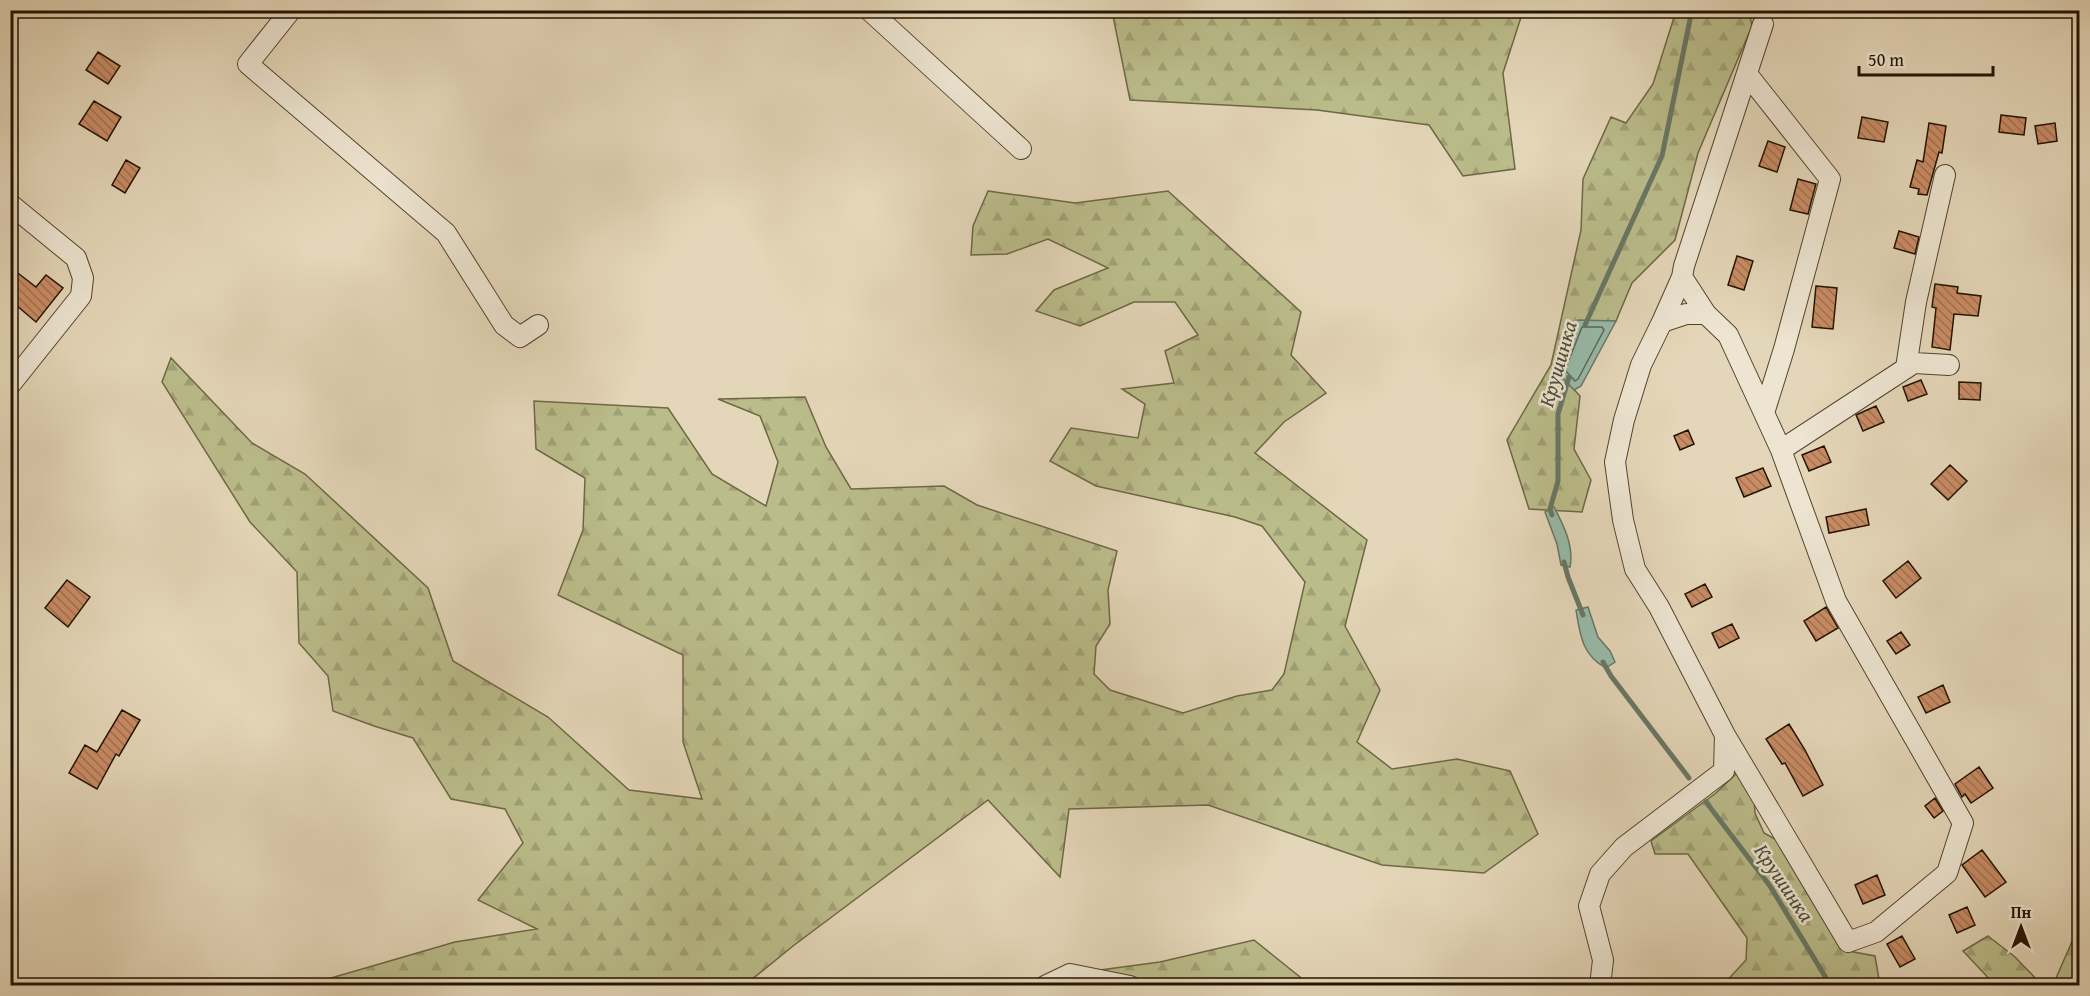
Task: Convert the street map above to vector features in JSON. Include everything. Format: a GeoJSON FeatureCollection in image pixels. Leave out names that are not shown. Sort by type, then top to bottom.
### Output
{"type":"FeatureCollection","features":[{"type":"Feature","properties":{"kind":"street"},"geometry":{"type":"LineString","coordinates":[[291,10],[248,64],[446,234],[504,325],[520,337],[538,325]]}},
{"type":"Feature","properties":{"kind":"street"},"geometry":{"type":"LineString","coordinates":[[869,10],[1021,149]]}},
{"type":"Feature","properties":{"kind":"street"},"geometry":{"type":"LineString","coordinates":[[1682,277],[1706,314],[1728,335],[1781,450],[1836,601],[1963,823],[1947,873],[1876,932],[1848,942],[1725,735],[1659,607],[1635,569],[1623,520],[1615,462],[1624,420],[1641,365],[1682,277],[1763,24]]}},
{"type":"Feature","properties":{"kind":"street"},"geometry":{"type":"LineString","coordinates":[[1747,74],[1830,180],[1784,349],[1764,413]]}},
{"type":"Feature","properties":{"kind":"street"},"geometry":{"type":"LineString","coordinates":[[1906,368],[1916,302],[1945,175]]}},
{"type":"Feature","properties":{"kind":"street"},"geometry":{"type":"LineString","coordinates":[[10,204],[76,258],[83,278],[81,296],[10,385]]}},
{"type":"Feature","properties":{"kind":"street"},"geometry":{"type":"LineString","coordinates":[[1662,322],[1686,314],[1706,314]]}},
{"type":"Feature","properties":{"kind":"street"},"geometry":{"type":"LineString","coordinates":[[1781,450],[1914,363],[1949,365]]}},
{"type":"Feature","properties":{"kind":"street"},"geometry":{"type":"LineString","coordinates":[[1600,986],[1603,960],[1589,906],[1600,874],[1624,847],[1724,771],[1725,735]]}},
{"type":"Feature","properties":{"kind":"street"},"geometry":{"type":"LineString","coordinates":[[1046,986],[1070,974],[1130,986]]}},
{"type":"Feature","properties":{"kind":"green space"},"geometry":{"type":"Polygon","coordinates":[[[1112,11],[1523,11],[1503,73],[1515,169],[1463,176],[1429,125],[1317,110],[1130,100],[1112,11]]]}},
{"type":"Feature","properties":{"kind":"green space"},"geometry":{"type":"Polygon","coordinates":[[[1676,11],[1749,11],[1752,26],[1698,153],[1675,240],[1632,283],[1616,321],[1578,321],[1558,372],[1580,396],[1574,449],[1591,480],[1582,512],[1529,509],[1507,440],[1551,365],[1581,230],[1583,179],[1611,117],[1626,123],[1653,84],[1676,11]]]}},
{"type":"Feature","properties":{"kind":"green space"},"geometry":{"type":"Polygon","coordinates":[[[988,191],[1075,203],[1168,191],[1301,312],[1291,355],[1326,393],[1284,422],[1255,453],[1367,540],[1345,626],[1380,690],[1357,742],[1392,769],[1457,759],[1510,771],[1538,834],[1484,873],[1382,865],[1208,805],[1069,809],[1060,877],[988,800],[793,946],[745,985],[307,985],[455,942],[537,929],[478,900],[523,843],[505,809],[451,799],[413,738],[333,711],[328,676],[299,643],[297,572],[250,522],[162,382],[171,358],[252,443],[305,474],[428,588],[453,661],[548,717],[629,790],[702,799],[683,742],[683,655],[558,595],[583,530],[585,478],[536,449],[534,401],[668,408],[712,474],[766,506],[778,462],[760,416],[718,399],[805,397],[826,447],[851,489],[944,486],[977,505],[1117,551],[1108,590],[1110,624],[1096,646],[1094,674],[1110,690],[1183,713],[1237,696],[1272,690],[1284,674],[1305,582],[1262,526],[1235,517],[1096,486],[1050,461],[1071,428],[1138,438],[1145,404],[1122,389],[1174,383],[1165,351],[1198,335],[1175,302],[1134,302],[1080,326],[1036,311],[1054,290],[1108,268],[1048,239],[1007,254],[971,255],[973,226],[988,191]]]}},
{"type":"Feature","properties":{"kind":"green space"},"geometry":{"type":"Polygon","coordinates":[[[1738,772],[1753,776],[1755,813],[1764,833],[1789,847],[1843,950],[1875,956],[1880,985],[1723,985],[1746,960],[1747,938],[1688,854],[1655,854],[1651,841],[1716,793],[1738,772]]]}},
{"type":"Feature","properties":{"kind":"green space"},"geometry":{"type":"Polygon","coordinates":[[[2079,927],[2079,985],[2053,985],[2077,930],[2079,927]]]}},
{"type":"Feature","properties":{"kind":"green space"},"geometry":{"type":"Polygon","coordinates":[[[1988,936],[2015,957],[2042,985],[1995,985],[1963,951],[1988,936]]]}},
{"type":"Feature","properties":{"kind":"green space"},"geometry":{"type":"Polygon","coordinates":[[[1254,940],[1310,985],[1045,986],[1070,974],[1160,962],[1254,940]]]}},
{"type":"Feature","properties":{"kind":"water"},"geometry":{"type":"Polygon","coordinates":[[[1578,320],[1616,321],[1581,386],[1574,390],[1558,373],[1578,320]]]}},
{"type":"Feature","properties":{"kind":"water"},"geometry":{"type":"Polygon","coordinates":[[[1554,507],[1565,529],[1571,551],[1570,567],[1561,565],[1557,544],[1545,512],[1554,507]]]}},
{"type":"Feature","properties":{"kind":"water"},"geometry":{"type":"Polygon","coordinates":[[[1588,607],[1598,637],[1610,651],[1615,662],[1606,668],[1587,651],[1581,636],[1576,610],[1588,607]]]}},
{"type":"Feature","properties":{"kind":"building"},"geometry":{"type":"Polygon","coordinates":[[[98,52],[120,66],[108,84],[86,70],[98,52]]]}},
{"type":"Feature","properties":{"kind":"building"},"geometry":{"type":"Polygon","coordinates":[[[94,101],[121,117],[107,141],[79,124],[94,101]]]}},
{"type":"Feature","properties":{"kind":"building"},"geometry":{"type":"Polygon","coordinates":[[[2001,115],[2026,118],[2024,135],[1999,132],[2001,115]]]}},
{"type":"Feature","properties":{"kind":"building"},"geometry":{"type":"Polygon","coordinates":[[[1862,117],[1888,122],[1884,142],[1858,138],[1862,117]]]}},
{"type":"Feature","properties":{"kind":"building"},"geometry":{"type":"Polygon","coordinates":[[[1929,123],[1946,126],[1942,153],[1939,152],[1927,195],[1918,194],[1919,189],[1910,187],[1917,160],[1923,162],[1929,123]]]}},
{"type":"Feature","properties":{"kind":"building"},"geometry":{"type":"Polygon","coordinates":[[[2055,123],[2057,141],[2038,144],[2035,126],[2055,123]]]}},
{"type":"Feature","properties":{"kind":"building"},"geometry":{"type":"Polygon","coordinates":[[[1768,141],[1785,147],[1777,172],[1759,166],[1768,141]]]}},
{"type":"Feature","properties":{"kind":"building"},"geometry":{"type":"Polygon","coordinates":[[[126,160],[140,168],[125,193],[112,185],[126,160]]]}},
{"type":"Feature","properties":{"kind":"building"},"geometry":{"type":"Polygon","coordinates":[[[1798,179],[1816,184],[1808,214],[1790,210],[1798,179]]]}},
{"type":"Feature","properties":{"kind":"building"},"geometry":{"type":"Polygon","coordinates":[[[1899,231],[1919,237],[1915,254],[1894,248],[1899,231]]]}},
{"type":"Feature","properties":{"kind":"building"},"geometry":{"type":"Polygon","coordinates":[[[1737,256],[1753,261],[1744,290],[1728,285],[1737,256]]]}},
{"type":"Feature","properties":{"kind":"building"},"geometry":{"type":"Polygon","coordinates":[[[10,267],[36,287],[46,275],[63,288],[36,322],[10,300],[10,267]]]}},
{"type":"Feature","properties":{"kind":"building"},"geometry":{"type":"Polygon","coordinates":[[[1935,284],[1958,287],[1957,293],[1981,296],[1978,316],[1954,314],[1950,350],[1932,347],[1936,308],[1932,307],[1935,284]]]}},
{"type":"Feature","properties":{"kind":"building"},"geometry":{"type":"Polygon","coordinates":[[[1816,286],[1837,288],[1833,329],[1812,327],[1816,286]]]}},
{"type":"Feature","properties":{"kind":"building"},"geometry":{"type":"Polygon","coordinates":[[[1921,380],[1927,394],[1908,401],[1903,387],[1921,380]]]}},
{"type":"Feature","properties":{"kind":"building"},"geometry":{"type":"Polygon","coordinates":[[[1959,382],[1981,383],[1980,400],[1959,399],[1959,382]]]}},
{"type":"Feature","properties":{"kind":"building"},"geometry":{"type":"Polygon","coordinates":[[[1876,406],[1884,422],[1863,431],[1856,415],[1876,406]]]}},
{"type":"Feature","properties":{"kind":"building"},"geometry":{"type":"Polygon","coordinates":[[[1688,430],[1694,444],[1680,450],[1674,436],[1688,430]]]}},
{"type":"Feature","properties":{"kind":"building"},"geometry":{"type":"Polygon","coordinates":[[[1824,446],[1831,462],[1809,471],[1802,455],[1824,446]]]}},
{"type":"Feature","properties":{"kind":"building"},"geometry":{"type":"Polygon","coordinates":[[[1950,465],[1967,481],[1948,500],[1931,484],[1950,465]]]}},
{"type":"Feature","properties":{"kind":"building"},"geometry":{"type":"Polygon","coordinates":[[[1763,468],[1771,486],[1744,497],[1736,478],[1763,468]]]}},
{"type":"Feature","properties":{"kind":"building"},"geometry":{"type":"Polygon","coordinates":[[[1866,509],[1869,525],[1829,533],[1826,517],[1866,509]]]}},
{"type":"Feature","properties":{"kind":"building"},"geometry":{"type":"Polygon","coordinates":[[[1908,561],[1921,578],[1896,598],[1883,581],[1908,561]]]}},
{"type":"Feature","properties":{"kind":"building"},"geometry":{"type":"Polygon","coordinates":[[[67,580],[90,597],[68,627],[45,608],[67,580]]]}},
{"type":"Feature","properties":{"kind":"building"},"geometry":{"type":"Polygon","coordinates":[[[1705,584],[1712,597],[1692,607],[1685,594],[1705,584]]]}},
{"type":"Feature","properties":{"kind":"building"},"geometry":{"type":"Polygon","coordinates":[[[1826,607],[1838,628],[1816,641],[1804,621],[1826,607]]]}},
{"type":"Feature","properties":{"kind":"building"},"geometry":{"type":"Polygon","coordinates":[[[1732,624],[1739,638],[1719,648],[1712,633],[1732,624]]]}},
{"type":"Feature","properties":{"kind":"building"},"geometry":{"type":"Polygon","coordinates":[[[1901,632],[1910,645],[1896,654],[1887,641],[1901,632]]]}},
{"type":"Feature","properties":{"kind":"building"},"geometry":{"type":"Polygon","coordinates":[[[1943,685],[1950,702],[1926,713],[1918,697],[1943,685]]]}},
{"type":"Feature","properties":{"kind":"building"},"geometry":{"type":"Polygon","coordinates":[[[122,710],[140,720],[119,756],[116,754],[97,789],[69,773],[85,745],[97,752],[122,710]]]}},
{"type":"Feature","properties":{"kind":"building"},"geometry":{"type":"Polygon","coordinates":[[[1789,724],[1823,785],[1803,796],[1785,763],[1782,764],[1766,739],[1789,724]]]}},
{"type":"Feature","properties":{"kind":"building"},"geometry":{"type":"Polygon","coordinates":[[[1979,767],[1993,788],[1971,803],[1965,794],[1962,797],[1955,784],[1979,767]]]}},
{"type":"Feature","properties":{"kind":"building"},"geometry":{"type":"Polygon","coordinates":[[[1935,798],[1943,811],[1934,818],[1925,806],[1935,798]]]}},
{"type":"Feature","properties":{"kind":"building"},"geometry":{"type":"Polygon","coordinates":[[[1982,850],[2006,882],[1985,897],[1962,865],[1982,850]]]}},
{"type":"Feature","properties":{"kind":"building"},"geometry":{"type":"Polygon","coordinates":[[[1877,875],[1885,895],[1863,904],[1855,885],[1877,875]]]}},
{"type":"Feature","properties":{"kind":"building"},"geometry":{"type":"Polygon","coordinates":[[[1967,907],[1975,925],[1957,933],[1949,915],[1967,907]]]}},
{"type":"Feature","properties":{"kind":"building"},"geometry":{"type":"Polygon","coordinates":[[[1902,936],[1915,959],[1900,967],[1887,944],[1902,936]]]}},
{"type":"Feature","properties":{"kind":"waterway","name":"Крушинка"},"geometry":{"type":"LineString","coordinates":[[1585,325],[1662,156],[1692,10]]}},
{"type":"Feature","properties":{"kind":"waterway","name":"Крушинка"},"geometry":{"type":"LineString","coordinates":[[1552,515],[1550,509],[1558,481],[1558,414],[1569,377]]}},
{"type":"Feature","properties":{"kind":"waterway","name":"Крушинка"},"geometry":{"type":"LineString","coordinates":[[1564,562],[1583,615]]}},
{"type":"Feature","properties":{"kind":"waterway","name":"Крушинка"},"geometry":{"type":"LineString","coordinates":[[1603,662],[1611,676],[1689,778]]}},
{"type":"Feature","properties":{"kind":"waterway","name":"Крушинка"},"geometry":{"type":"LineString","coordinates":[[1706,802],[1770,886],[1831,986]]}}]}
